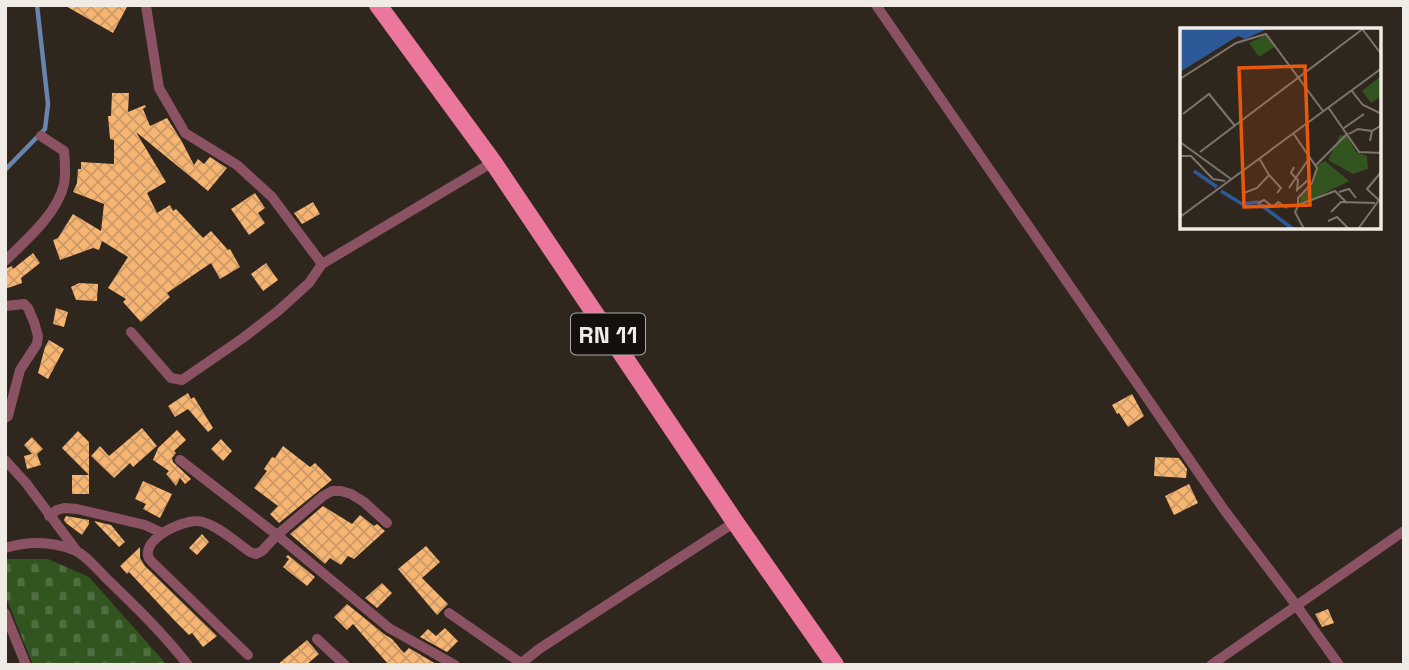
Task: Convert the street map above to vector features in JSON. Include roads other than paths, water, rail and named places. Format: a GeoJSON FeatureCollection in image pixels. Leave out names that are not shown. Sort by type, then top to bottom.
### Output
{"type":"FeatureCollection","features":[{"type":"Feature","properties":{"kind":"main road","name":"RN 11"},"geometry":{"type":"LineString","coordinates":[[378,5],[493,162],[735,522],[835,665]]}},
{"type":"Feature","properties":{"kind":"street"},"geometry":{"type":"LineString","coordinates":[[876,5],[1225,511],[1339,665]]}},
{"type":"Feature","properties":{"kind":"street"},"geometry":{"type":"LineString","coordinates":[[146,6],[159,88],[186,133],[237,165],[272,197],[322,264]]}},
{"type":"Feature","properties":{"kind":"street"},"geometry":{"type":"LineString","coordinates":[[5,261],[47,218],[60,198],[65,180],[64,151],[41,136]]}},
{"type":"Feature","properties":{"kind":"street"},"geometry":{"type":"LineString","coordinates":[[131,332],[170,378],[182,380],[278,311],[309,283],[322,264],[493,162]]}},
{"type":"Feature","properties":{"kind":"street"},"geometry":{"type":"LineString","coordinates":[[5,306],[24,304],[38,336],[37,344],[20,370],[8,416],[5,418]]}},
{"type":"Feature","properties":{"kind":"street"},"geometry":{"type":"LineString","coordinates":[[5,460],[26,483],[76,550],[171,642],[188,665]]}},
{"type":"Feature","properties":{"kind":"street"},"geometry":{"type":"LineString","coordinates":[[180,460],[390,628],[455,665]]}},
{"type":"Feature","properties":{"kind":"street"},"geometry":{"type":"LineString","coordinates":[[248,655],[147,555],[148,549],[162,533],[200,520],[256,554],[332,491],[351,494],[387,523]]}},
{"type":"Feature","properties":{"kind":"street"},"geometry":{"type":"LineString","coordinates":[[49,516],[64,508],[76,509],[145,525],[162,533]]}},
{"type":"Feature","properties":{"kind":"street"},"geometry":{"type":"LineString","coordinates":[[449,613],[520,664],[735,522]]}},
{"type":"Feature","properties":{"kind":"street"},"geometry":{"type":"LineString","coordinates":[[1211,665],[1404,531]]}},
{"type":"Feature","properties":{"kind":"street"},"geometry":{"type":"LineString","coordinates":[[5,548],[40,542],[76,550]]}},
{"type":"Feature","properties":{"kind":"street"},"geometry":{"type":"LineString","coordinates":[[5,613],[26,665]]}},
{"type":"Feature","properties":{"kind":"street"},"geometry":{"type":"LineString","coordinates":[[317,639],[345,665]]}},
{"type":"Feature","properties":{"kind":"waterway"},"geometry":{"type":"LineString","coordinates":[[5,170],[45,129],[48,104],[37,5]]}}]}
